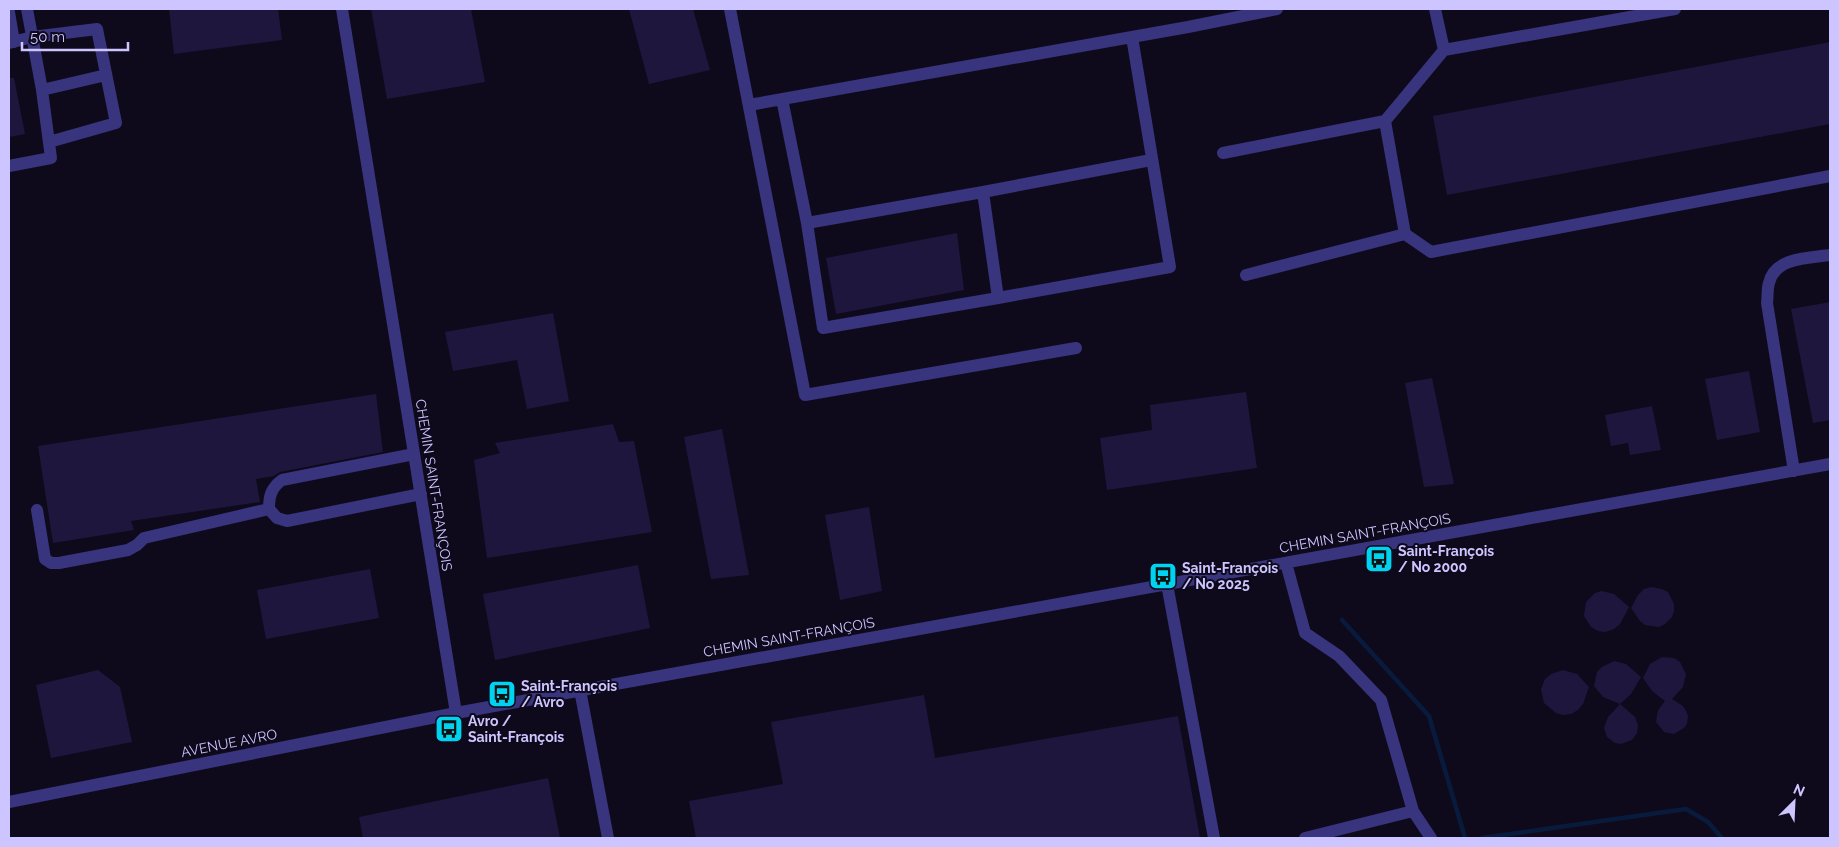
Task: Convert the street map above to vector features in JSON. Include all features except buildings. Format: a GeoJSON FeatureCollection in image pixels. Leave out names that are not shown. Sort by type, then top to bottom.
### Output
{"type":"FeatureCollection","features":[{"type":"Feature","properties":{"kind":"street"},"geometry":{"type":"LineString","coordinates":[[9,166],[51,158],[42,90],[27,9]]}},
{"type":"Feature","properties":{"kind":"street","name":"CHEMIN SAINT-FRANÇOIS"},"geometry":{"type":"LineString","coordinates":[[342,9],[456,713],[1830,464]]}},
{"type":"Feature","properties":{"kind":"street"},"geometry":{"type":"LineString","coordinates":[[730,9],[805,395],[1076,348]]}},
{"type":"Feature","properties":{"kind":"street"},"geometry":{"type":"LineString","coordinates":[[749,105],[1132,37],[1277,9]]}},
{"type":"Feature","properties":{"kind":"street"},"geometry":{"type":"LineString","coordinates":[[1435,9],[1444,50]]}},
{"type":"Feature","properties":{"kind":"street"},"geometry":{"type":"LineString","coordinates":[[1223,153],[1385,121],[1444,50],[1675,9]]}},
{"type":"Feature","properties":{"kind":"street"},"geometry":{"type":"LineString","coordinates":[[9,12],[11,42],[97,29],[116,123],[49,142]]}},
{"type":"Feature","properties":{"kind":"street"},"geometry":{"type":"LineString","coordinates":[[782,100],[807,223],[823,328],[998,298],[1170,267],[1132,37]]}},
{"type":"Feature","properties":{"kind":"street"},"geometry":{"type":"LineString","coordinates":[[42,90],[106,75]]}},
{"type":"Feature","properties":{"kind":"street"},"geometry":{"type":"LineString","coordinates":[[1385,121],[1405,234],[1430,252],[1830,176]]}},
{"type":"Feature","properties":{"kind":"street"},"geometry":{"type":"LineString","coordinates":[[807,223],[1151,160]]}},
{"type":"Feature","properties":{"kind":"street"},"geometry":{"type":"LineString","coordinates":[[982,192],[998,298]]}},
{"type":"Feature","properties":{"kind":"street"},"geometry":{"type":"LineString","coordinates":[[1246,274],[1405,234]]}},
{"type":"Feature","properties":{"kind":"street"},"geometry":{"type":"LineString","coordinates":[[1794,471],[1767,303],[1769,282],[1778,267],[1791,261],[1830,255]]}},
{"type":"Feature","properties":{"kind":"street"},"geometry":{"type":"LineString","coordinates":[[414,454],[282,480],[274,486],[270,495],[269,509],[277,518],[287,521],[420,494]]}},
{"type":"Feature","properties":{"kind":"street"},"geometry":{"type":"LineString","coordinates":[[37,510],[45,559],[51,563],[59,563],[128,550],[144,538],[269,509]]}},
{"type":"Feature","properties":{"kind":"street"},"geometry":{"type":"LineString","coordinates":[[1286,563],[1305,634],[1339,656],[1381,700],[1413,811],[1432,838]]}},
{"type":"Feature","properties":{"kind":"street"},"geometry":{"type":"LineString","coordinates":[[1166,584],[1214,838]]}},
{"type":"Feature","properties":{"kind":"street"},"geometry":{"type":"LineString","coordinates":[[580,690],[608,838]]}},
{"type":"Feature","properties":{"kind":"street","name":"AVENUE AVRO"},"geometry":{"type":"LineString","coordinates":[[9,802],[456,713]]}},
{"type":"Feature","properties":{"kind":"street"},"geometry":{"type":"LineString","coordinates":[[1305,838],[1413,811]]}},
{"type":"Feature","properties":{"kind":"waterway"},"geometry":{"type":"LineString","coordinates":[[1342,620],[1429,716],[1465,838]]}},
{"type":"Feature","properties":{"kind":"waterway"},"geometry":{"type":"LineString","coordinates":[[1482,838],[1686,809],[1708,822],[1722,838]]}},
{"type":"Feature","properties":{"kind":"place","name":"Saint-François / No 2000"},"geometry":{"type":"Point","coordinates":[1379,559]}},
{"type":"Feature","properties":{"kind":"place","name":"Saint-François / No 2025"},"geometry":{"type":"Point","coordinates":[1163,576]}},
{"type":"Feature","properties":{"kind":"place","name":"Saint-François / Avro"},"geometry":{"type":"Point","coordinates":[502,694]}},
{"type":"Feature","properties":{"kind":"place","name":"Avro / Saint-François"},"geometry":{"type":"Point","coordinates":[449,729]}}]}
